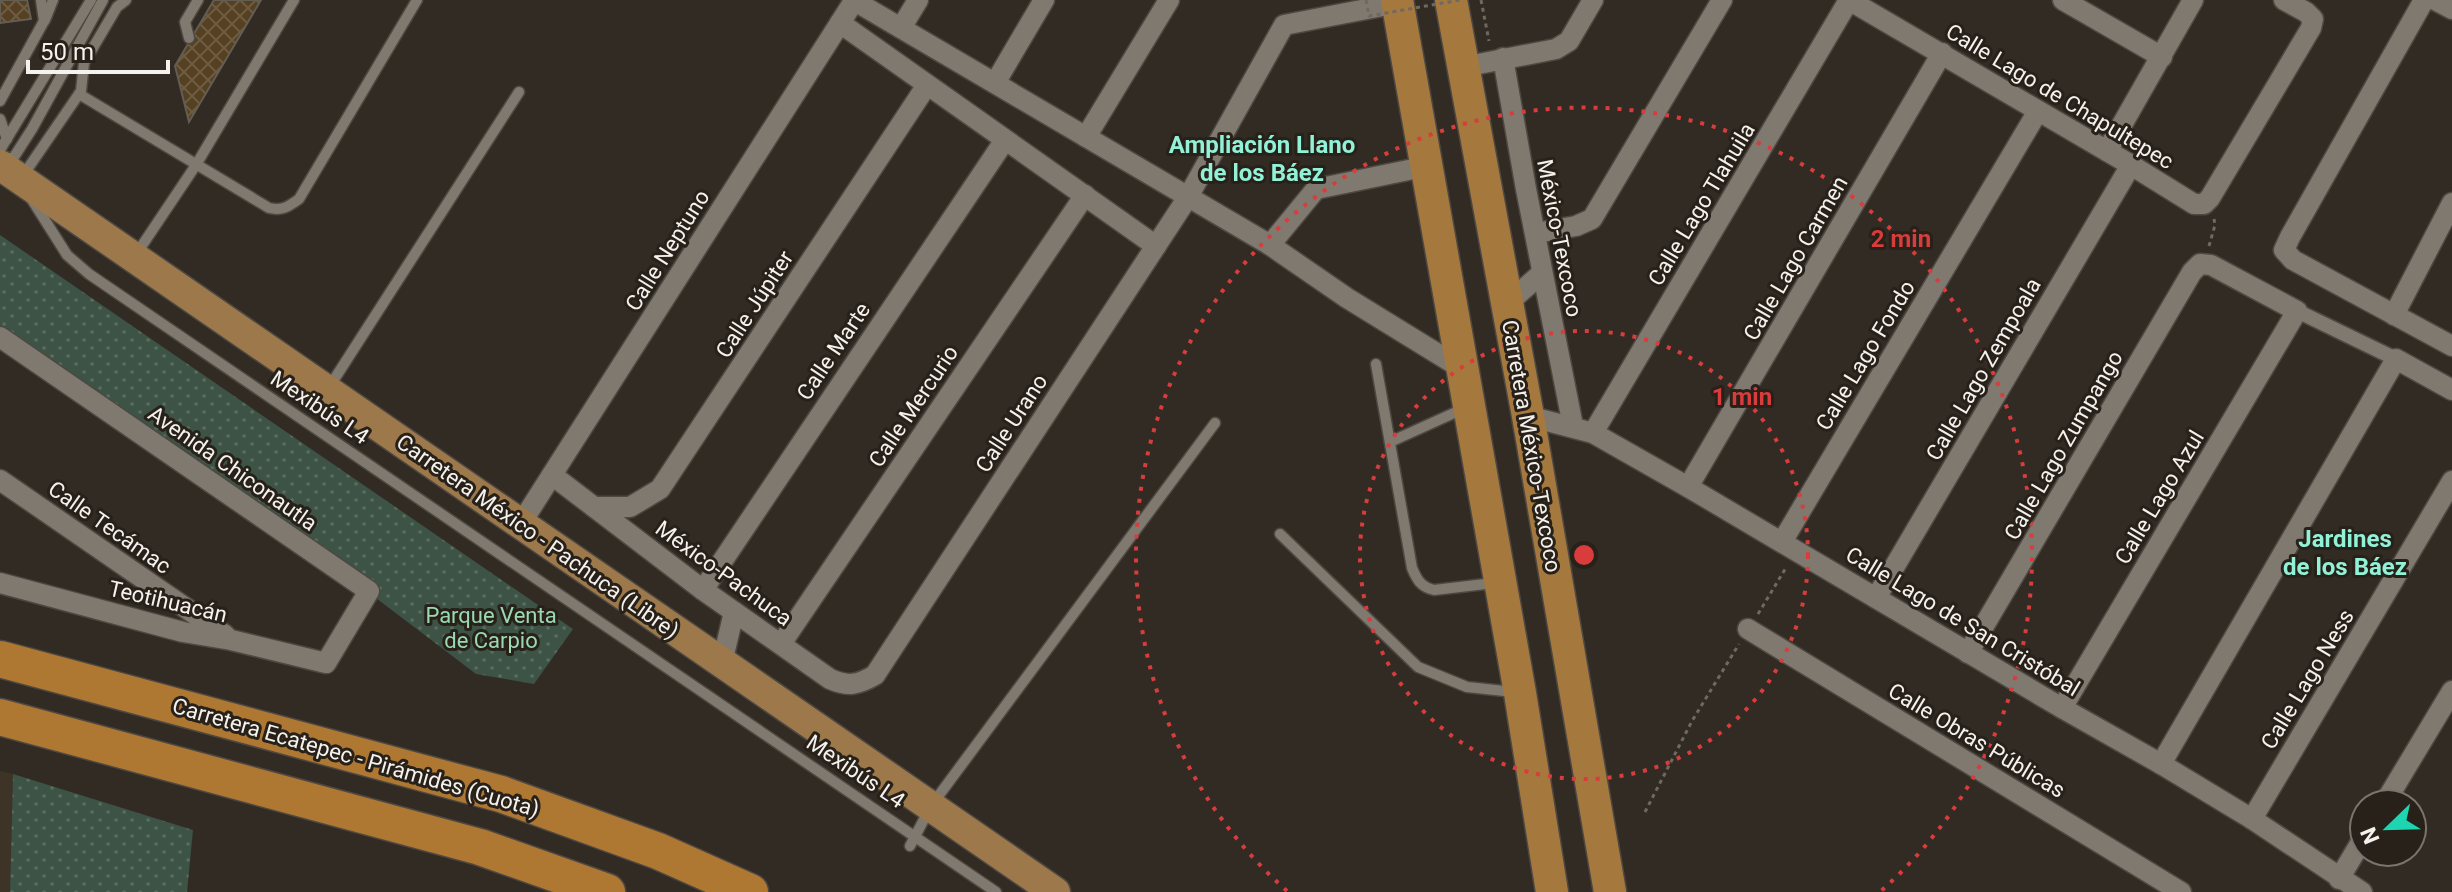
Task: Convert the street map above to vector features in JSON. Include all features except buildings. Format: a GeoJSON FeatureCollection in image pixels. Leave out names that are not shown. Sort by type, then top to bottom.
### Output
{"type":"FeatureCollection","features":[{"type":"Feature","properties":{"kind":"highway","name":"Carretera México-Texcoco"},"geometry":{"type":"LineString","coordinates":[[1451,0],[1486,62],[1487,199],[1528,416],[1610,892]]}},
{"type":"Feature","properties":{"kind":"highway"},"geometry":{"type":"LineString","coordinates":[[1398,1],[1501,582],[1552,892]]}},
{"type":"Feature","properties":{"kind":"highway","name":"Carretera Ecatepec - Pirámides (Cuota)"},"geometry":{"type":"LineString","coordinates":[[0,659],[501,794],[658,851],[750,892]]}},
{"type":"Feature","properties":{"kind":"highway"},"geometry":{"type":"LineString","coordinates":[[0,717],[480,847],[607,892]]}},
{"type":"Feature","properties":{"kind":"main road","name":"Carretera México - Pachuca (Libre)"},"geometry":{"type":"LineString","coordinates":[[5,160],[134,258],[1055,892]]}},
{"type":"Feature","properties":{"kind":"street"},"geometry":{"type":"LineString","coordinates":[[854,0],[1270,245],[1347,298],[1464,370]]}},
{"type":"Feature","properties":{"kind":"street","name":"Calle Neptuno"},"geometry":{"type":"LineString","coordinates":[[520,525],[854,0]]}},
{"type":"Feature","properties":{"kind":"street"},"geometry":{"type":"LineString","coordinates":[[901,28],[918,0]]}},
{"type":"Feature","properties":{"kind":"street"},"geometry":{"type":"LineString","coordinates":[[995,83],[1044,0]]}},
{"type":"Feature","properties":{"kind":"street"},"geometry":{"type":"LineString","coordinates":[[1086,137],[1169,0]]}},
{"type":"Feature","properties":{"kind":"street"},"geometry":{"type":"LineString","coordinates":[[1486,62],[1556,49],[1569,41],[1593,0]]}},
{"type":"Feature","properties":{"kind":"street"},"geometry":{"type":"LineString","coordinates":[[1536,233],[1576,226],[1592,219],[1722,0]]}},
{"type":"Feature","properties":{"kind":"street","name":"Calle Lago de Chapultepec"},"geometry":{"type":"LineString","coordinates":[[1849,0],[2194,204],[2204,204]]}},
{"type":"Feature","properties":{"kind":"street","name":"Calle Lago Tlahuila"},"geometry":{"type":"LineString","coordinates":[[1593,433],[1849,0]]}},
{"type":"Feature","properties":{"kind":"street"},"geometry":{"type":"LineString","coordinates":[[2063,0],[2162,57]]}},
{"type":"Feature","properties":{"kind":"street"},"geometry":{"type":"LineString","coordinates":[[2107,151],[2193,0]]}},
{"type":"Feature","properties":{"kind":"street"},"geometry":{"type":"LineString","coordinates":[[2204,204],[2311,28],[2313,19],[2284,0]]}},
{"type":"Feature","properties":{"kind":"street"},"geometry":{"type":"LineString","coordinates":[[2424,0],[2284,250],[2293,260],[2452,346]]}},
{"type":"Feature","properties":{"kind":"street"},"geometry":{"type":"LineString","coordinates":[[2435,0],[2452,9]]}},
{"type":"Feature","properties":{"kind":"street","name":"Calle Urano"},"geometry":{"type":"LineString","coordinates":[[875,675],[1188,197],[1284,25],[1398,1]]}},
{"type":"Feature","properties":{"kind":"street"},"geometry":{"type":"LineString","coordinates":[[840,23],[1156,246]]}},
{"type":"Feature","properties":{"kind":"street","name":"Calle Lago Carmen"},"geometry":{"type":"LineString","coordinates":[[1688,487],[1942,53]]}},
{"type":"Feature","properties":{"kind":"street","name":"México-Texcoco"},"geometry":{"type":"LineString","coordinates":[[1486,62],[1526,189],[1573,426]]}},
{"type":"Feature","properties":{"kind":"street","name":"Calle Júpiter"},"geometry":{"type":"LineString","coordinates":[[594,507],[630,507],[660,489],[927,85]]}},
{"type":"Feature","properties":{"kind":"street","name":"Calle Lago Fondo"},"geometry":{"type":"LineString","coordinates":[[1789,546],[2038,111]]}},
{"type":"Feature","properties":{"kind":"street","name":"Calle Marte"},"geometry":{"type":"LineString","coordinates":[[703,590],[1005,140]]}},
{"type":"Feature","properties":{"kind":"street","name":"Calle Lago Zempoala"},"geometry":{"type":"LineString","coordinates":[[1876,598],[2131,165]]}},
{"type":"Feature","properties":{"kind":"street"},"geometry":{"type":"LineString","coordinates":[[1270,245],[1316,189],[1428,166]]}},
{"type":"Feature","properties":{"kind":"street"},"geometry":{"type":"LineString","coordinates":[[1487,199],[1526,189]]}},
{"type":"Feature","properties":{"kind":"street","name":"Calle Mercurio"},"geometry":{"type":"LineString","coordinates":[[781,644],[1085,195]]}},
{"type":"Feature","properties":{"kind":"street"},"geometry":{"type":"LineString","coordinates":[[2394,315],[2452,203]]}},
{"type":"Feature","properties":{"kind":"street"},"geometry":{"type":"LineString","coordinates":[[2200,264],[2211,265],[2452,390]]}},
{"type":"Feature","properties":{"kind":"street","name":"Calle Lago Zumpango"},"geometry":{"type":"LineString","coordinates":[[1968,653],[2192,272],[2200,264]]}},
{"type":"Feature","properties":{"kind":"street"},"geometry":{"type":"LineString","coordinates":[[1507,304],[1542,273]]}},
{"type":"Feature","properties":{"kind":"street","name":"Calle Lago Azul"},"geometry":{"type":"LineString","coordinates":[[2062,708],[2297,311]]}},
{"type":"Feature","properties":{"kind":"street","name":"Avenida Chiconautla"},"geometry":{"type":"LineString","coordinates":[[1,340],[369,591],[326,663]]}},
{"type":"Feature","properties":{"kind":"street"},"geometry":{"type":"LineString","coordinates":[[2161,764],[2396,359]]}},
{"type":"Feature","properties":{"kind":"street","name":"Calle Lago de San Cristóbal"},"geometry":{"type":"LineString","coordinates":[[1528,416],[1593,433],[1688,487],[2161,764],[2252,819],[2362,892]]}},
{"type":"Feature","properties":{"kind":"street","name":"México-Pachuca"},"geometry":{"type":"LineString","coordinates":[[552,475],[703,590],[830,679],[846,686],[875,675]]}},
{"type":"Feature","properties":{"kind":"street","name":"Calle Tecámac"},"geometry":{"type":"LineString","coordinates":[[0,480],[231,640]]}},
{"type":"Feature","properties":{"kind":"street","name":"Calle Lago Ness"},"geometry":{"type":"LineString","coordinates":[[2252,819],[2452,481]]}},
{"type":"Feature","properties":{"kind":"street","name":"Teotihuacán"},"geometry":{"type":"LineString","coordinates":[[0,583],[183,632],[326,663]]}},
{"type":"Feature","properties":{"kind":"street"},"geometry":{"type":"LineString","coordinates":[[722,663],[734,612]]}},
{"type":"Feature","properties":{"kind":"street","name":"Calle Obras Públicas"},"geometry":{"type":"LineString","coordinates":[[1748,629],[2181,892]]}},
{"type":"Feature","properties":{"kind":"street"},"geometry":{"type":"LineString","coordinates":[[2394,788],[2452,691]]}},
{"type":"Feature","properties":{"kind":"street"},"geometry":{"type":"LineString","coordinates":[[2339,879],[2348,864]]}},
{"type":"Feature","properties":{"kind":"lane"},"geometry":{"type":"LineString","coordinates":[[41,0],[44,21]]}},
{"type":"Feature","properties":{"kind":"lane"},"geometry":{"type":"LineString","coordinates":[[0,101],[53,0]]}},
{"type":"Feature","properties":{"kind":"lane"},"geometry":{"type":"LineString","coordinates":[[5,160],[91,0]]}},
{"type":"Feature","properties":{"kind":"lane"},"geometry":{"type":"LineString","coordinates":[[5,160],[103,0]]}},
{"type":"Feature","properties":{"kind":"lane"},"geometry":{"type":"LineString","coordinates":[[5,160],[79,94],[84,63],[117,7],[126,0]]}},
{"type":"Feature","properties":{"kind":"lane"},"geometry":{"type":"LineString","coordinates":[[189,38],[185,22],[198,0]]}},
{"type":"Feature","properties":{"kind":"lane"},"geometry":{"type":"LineString","coordinates":[[134,258],[196,165],[294,0]]}},
{"type":"Feature","properties":{"kind":"lane"},"geometry":{"type":"LineString","coordinates":[[79,94],[269,208],[287,208],[299,199],[417,0]]}},
{"type":"Feature","properties":{"kind":"lane"},"geometry":{"type":"LineString","coordinates":[[327,391],[519,92]]}},
{"type":"Feature","properties":{"kind":"lane"},"geometry":{"type":"LineString","coordinates":[[0,119],[5,160]]}},
{"type":"Feature","properties":{"kind":"lane","name":"Mexibús L4"},"geometry":{"type":"LineString","coordinates":[[5,160],[67,255],[89,274],[996,892]]}},
{"type":"Feature","properties":{"kind":"lane"},"geometry":{"type":"LineString","coordinates":[[1376,364],[1416,580],[1425,588],[1434,590],[1501,582]]}},
{"type":"Feature","properties":{"kind":"lane"},"geometry":{"type":"LineString","coordinates":[[1390,442],[1470,406]]}},
{"type":"Feature","properties":{"kind":"lane"},"geometry":{"type":"LineString","coordinates":[[910,846],[931,806],[1215,423]]}},
{"type":"Feature","properties":{"kind":"lane"},"geometry":{"type":"LineString","coordinates":[[1280,534],[1418,667],[1467,687],[1520,693]]}},
{"type":"Feature","properties":{"kind":"path"},"geometry":{"type":"LineString","coordinates":[[1366,0],[1369,16],[1460,0]]}},
{"type":"Feature","properties":{"kind":"path"},"geometry":{"type":"LineString","coordinates":[[1481,0],[1486,62]]}},
{"type":"Feature","properties":{"kind":"path"},"geometry":{"type":"LineString","coordinates":[[2200,264],[2215,225],[2204,204]]}},
{"type":"Feature","properties":{"kind":"path"},"geometry":{"type":"LineString","coordinates":[[1645,812],[1692,721],[1748,629],[1789,546]]}},
{"type":"Feature","properties":{"kind":"shaded area"},"geometry":{"type":"Polygon","coordinates":[[[0,771],[13,774],[10,892],[0,892],[0,771]]]}},
{"type":"Feature","properties":{"kind":"green space","name":"Parque Venta de Carpio"},"geometry":{"type":"Polygon","coordinates":[[[0,235],[573,629],[534,684],[476,674],[368,592],[0,339],[0,235]]]}},
{"type":"Feature","properties":{"kind":"green space"},"geometry":{"type":"Polygon","coordinates":[[[13,774],[193,830],[187,892],[10,892],[13,774]]]}},
{"type":"Feature","properties":{"kind":"district","name":"Ampliación Llano de los Báez"},"geometry":{"type":"Point","coordinates":[1262,159]}},
{"type":"Feature","properties":{"kind":"district","name":"Jardines de los Báez"},"geometry":{"type":"Point","coordinates":[2345,553]}}]}
